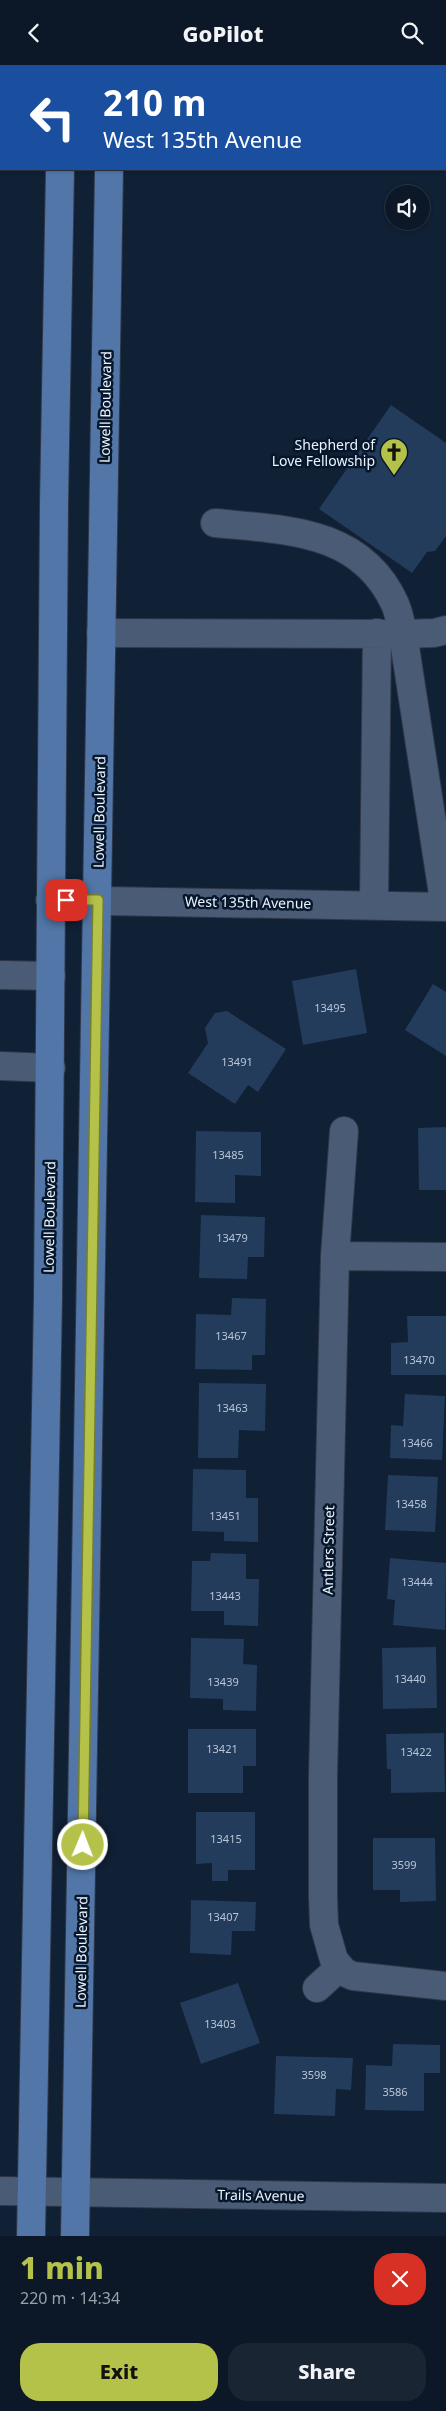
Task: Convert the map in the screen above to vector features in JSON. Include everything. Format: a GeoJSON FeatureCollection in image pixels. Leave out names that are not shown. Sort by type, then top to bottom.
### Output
{"type":"FeatureCollection","features":[{"type":"Feature","properties":{"kind":"main road","name":"Lowell Boulevard"},"geometry":{"type":"LineString","coordinates":[[31,2236],[51,1068],[50,900],[60,170]]}},
{"type":"Feature","properties":{"kind":"main road","name":"Lowell Boulevard"},"geometry":{"type":"LineString","coordinates":[[75,2236],[109,170]]}},
{"type":"Feature","properties":{"kind":"street"},"geometry":{"type":"LineString","coordinates":[[215,523],[297,531],[355,553],[380,578],[396,605],[390,633],[374,904]]}},
{"type":"Feature","properties":{"kind":"street"},"geometry":{"type":"LineString","coordinates":[[101,633],[434,633],[446,630]]}},
{"type":"Feature","properties":{"kind":"street"},"geometry":{"type":"LineString","coordinates":[[390,633],[446,907]]}},
{"type":"Feature","properties":{"kind":"street","name":"West 135th Avenue"},"geometry":{"type":"LineString","coordinates":[[50,900],[374,904],[446,907]]}},
{"type":"Feature","properties":{"kind":"street"},"geometry":{"type":"LineString","coordinates":[[0,975],[51,975]]}},
{"type":"Feature","properties":{"kind":"street"},"geometry":{"type":"LineString","coordinates":[[0,1067],[51,1068]]}},
{"type":"Feature","properties":{"kind":"street","name":"Antlers Street"},"geometry":{"type":"LineString","coordinates":[[339,1967],[334,1960],[324,1925],[323,1777],[335,1256],[344,1131]]}},
{"type":"Feature","properties":{"kind":"street"},"geometry":{"type":"LineString","coordinates":[[335,1256],[446,1257]]}},
{"type":"Feature","properties":{"kind":"street"},"geometry":{"type":"LineString","coordinates":[[317,1988],[339,1967],[353,1976],[446,1986]]}},
{"type":"Feature","properties":{"kind":"street","name":"Trails Avenue"},"geometry":{"type":"LineString","coordinates":[[0,2191],[446,2198]]}},
{"type":"Feature","properties":{"kind":"building","name":"Shepherd of Love Fellowship"},"geometry":{"type":"Polygon","coordinates":[[[391,405],[446,443],[446,536],[435,551],[427,552],[412,573],[319,509],[391,405]]]}},
{"type":"Feature","properties":{"kind":"building"},"geometry":{"type":"Polygon","coordinates":[[[356,969],[367,1033],[303,1045],[292,981],[356,969]]]}},
{"type":"Feature","properties":{"kind":"building"},"geometry":{"type":"Polygon","coordinates":[[[433,984],[446,992],[446,1056],[405,1030],[433,984]]]}},
{"type":"Feature","properties":{"kind":"building"},"geometry":{"type":"Polygon","coordinates":[[[227,1011],[286,1049],[258,1092],[248,1085],[235,1104],[188,1073],[208,1043],[205,1028],[215,1013],[227,1011]]]}},
{"type":"Feature","properties":{"kind":"building"},"geometry":{"type":"Polygon","coordinates":[[[446,1127],[446,1190],[419,1190],[418,1128],[446,1127]]]}},
{"type":"Feature","properties":{"kind":"building"},"geometry":{"type":"Polygon","coordinates":[[[196,1131],[261,1132],[261,1176],[235,1175],[235,1203],[195,1202],[196,1131]]]}},
{"type":"Feature","properties":{"kind":"building"},"geometry":{"type":"Polygon","coordinates":[[[201,1215],[265,1217],[264,1257],[248,1257],[247,1279],[199,1278],[201,1215]]]}},
{"type":"Feature","properties":{"kind":"building"},"geometry":{"type":"Polygon","coordinates":[[[232,1298],[266,1299],[265,1355],[252,1355],[252,1370],[195,1369],[196,1314],[231,1315],[232,1298]]]}},
{"type":"Feature","properties":{"kind":"building"},"geometry":{"type":"Polygon","coordinates":[[[407,1316],[446,1316],[446,1375],[391,1375],[391,1343],[408,1342],[407,1316]]]}},
{"type":"Feature","properties":{"kind":"building"},"geometry":{"type":"Polygon","coordinates":[[[199,1383],[266,1384],[265,1431],[239,1430],[238,1458],[198,1458],[199,1383]]]}},
{"type":"Feature","properties":{"kind":"building"},"geometry":{"type":"Polygon","coordinates":[[[405,1394],[445,1396],[442,1460],[390,1458],[391,1425],[403,1426],[405,1394]]]}},
{"type":"Feature","properties":{"kind":"building"},"geometry":{"type":"Polygon","coordinates":[[[193,1469],[246,1470],[246,1498],[258,1498],[258,1542],[224,1541],[224,1532],[192,1531],[193,1469]]]}},
{"type":"Feature","properties":{"kind":"building"},"geometry":{"type":"Polygon","coordinates":[[[388,1475],[438,1477],[435,1532],[385,1530],[388,1475]]]}},
{"type":"Feature","properties":{"kind":"building"},"geometry":{"type":"Polygon","coordinates":[[[211,1553],[246,1554],[246,1579],[259,1579],[258,1626],[224,1625],[224,1611],[191,1611],[192,1561],[210,1561],[211,1553]]]}},
{"type":"Feature","properties":{"kind":"building"},"geometry":{"type":"Polygon","coordinates":[[[390,1558],[446,1563],[445,1630],[393,1625],[395,1600],[387,1599],[390,1558]]]}},
{"type":"Feature","properties":{"kind":"building"},"geometry":{"type":"Polygon","coordinates":[[[191,1638],[244,1639],[243,1664],[257,1665],[256,1711],[223,1710],[223,1699],[190,1698],[191,1638]]]}},
{"type":"Feature","properties":{"kind":"building"},"geometry":{"type":"Polygon","coordinates":[[[436,1647],[437,1708],[383,1709],[382,1648],[436,1647]]]}},
{"type":"Feature","properties":{"kind":"building"},"geometry":{"type":"Polygon","coordinates":[[[188,1729],[256,1729],[256,1766],[243,1766],[243,1793],[188,1793],[188,1729]]]}},
{"type":"Feature","properties":{"kind":"building"},"geometry":{"type":"Polygon","coordinates":[[[444,1733],[445,1792],[391,1793],[391,1769],[387,1769],[386,1734],[444,1733]]]}},
{"type":"Feature","properties":{"kind":"building"},"geometry":{"type":"Polygon","coordinates":[[[196,1812],[255,1812],[255,1870],[228,1870],[228,1881],[212,1881],[212,1863],[196,1864],[196,1812]]]}},
{"type":"Feature","properties":{"kind":"building"},"geometry":{"type":"Polygon","coordinates":[[[373,1838],[435,1838],[436,1901],[400,1902],[400,1890],[373,1890],[373,1838]]]}},
{"type":"Feature","properties":{"kind":"building"},"geometry":{"type":"Polygon","coordinates":[[[191,1900],[256,1902],[255,1931],[232,1931],[231,1955],[190,1953],[191,1900]]]}},
{"type":"Feature","properties":{"kind":"building"},"geometry":{"type":"Polygon","coordinates":[[[238,1983],[260,2043],[201,2064],[180,2003],[238,1983]]]}},
{"type":"Feature","properties":{"kind":"building"},"geometry":{"type":"Polygon","coordinates":[[[393,2044],[440,2045],[440,2073],[424,2073],[424,2111],[365,2110],[366,2065],[392,2066],[393,2044]]]}},
{"type":"Feature","properties":{"kind":"building"},"geometry":{"type":"Polygon","coordinates":[[[276,2056],[353,2058],[351,2090],[336,2089],[335,2116],[274,2114],[276,2056]]]}},
{"type":"Feature","properties":{"kind":"place","name":"Shepherd of Love Fellowship"},"geometry":{"type":"Point","coordinates":[394,476]}},
{"type":"Feature","properties":{"kind":"route"},"geometry":{"type":"LineString","coordinates":[[66,900],[98,900],[83,1845]]}}]}
